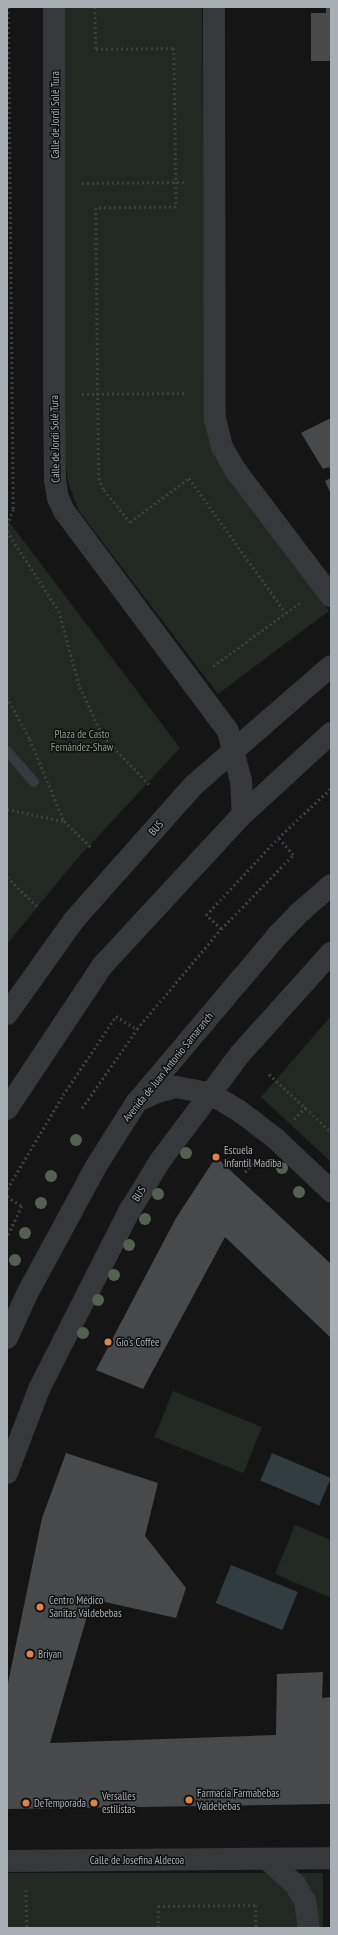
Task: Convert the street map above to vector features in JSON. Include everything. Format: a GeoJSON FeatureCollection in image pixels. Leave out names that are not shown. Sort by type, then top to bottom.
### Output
{"type":"FeatureCollection","features":[{"type":"Feature","properties":{"kind":"street","name":"Calle de Jordi Solé Tura"},"geometry":{"type":"LineString","coordinates":[[54,7],[54,393],[58,498],[64,512],[228,731],[241,781],[243,814]]}},
{"type":"Feature","properties":{"kind":"street"},"geometry":{"type":"LineString","coordinates":[[214,7],[215,419],[222,447],[236,471],[331,596]]}},
{"type":"Feature","properties":{"kind":"street","name":"BUS"},"geometry":{"type":"LineString","coordinates":[[7,1014],[74,920],[194,785],[234,752],[331,666]]}},
{"type":"Feature","properties":{"kind":"street"},"geometry":{"type":"LineString","coordinates":[[7,1109],[102,966],[243,814],[331,734]]}},
{"type":"Feature","properties":{"kind":"street","name":"Avenida de Juan Antonio Samaranch"},"geometry":{"type":"LineString","coordinates":[[7,1338],[27,1294],[95,1168],[136,1103],[278,935],[298,914],[331,885]]}},
{"type":"Feature","properties":{"kind":"street","name":"BUS"},"geometry":{"type":"LineString","coordinates":[[7,1473],[38,1389],[130,1210],[160,1161],[240,1054],[331,953]]}},
{"type":"Feature","properties":{"kind":"street"},"geometry":{"type":"LineString","coordinates":[[136,1103],[157,1092],[176,1087],[211,1094],[238,1110],[276,1139],[331,1191]]}},
{"type":"Feature","properties":{"kind":"street","name":"Calle de Josefina Aldecoa"},"geometry":{"type":"LineString","coordinates":[[7,1861],[331,1858]]}},
{"type":"Feature","properties":{"kind":"street"},"geometry":{"type":"LineString","coordinates":[[267,1859],[295,1884],[305,1901],[309,1928]]}},
{"type":"Feature","properties":{"kind":"path"},"geometry":{"type":"LineString","coordinates":[[7,525],[13,509],[8,7]]}},
{"type":"Feature","properties":{"kind":"path"},"geometry":{"type":"LineString","coordinates":[[95,7],[96,49],[174,48],[176,182],[176,207],[96,208],[99,478],[104,490],[130,522],[189,478],[286,613]]}},
{"type":"Feature","properties":{"kind":"path"},"geometry":{"type":"LineString","coordinates":[[81,183],[191,182]]}},
{"type":"Feature","properties":{"kind":"path"},"geometry":{"type":"LineString","coordinates":[[80,394],[189,393]]}},
{"type":"Feature","properties":{"kind":"path"},"geometry":{"type":"LineString","coordinates":[[7,531],[59,611],[80,687],[103,736],[151,786]]}},
{"type":"Feature","properties":{"kind":"path"},"geometry":{"type":"LineString","coordinates":[[211,668],[305,600]]}},
{"type":"Feature","properties":{"kind":"path"},"geometry":{"type":"LineString","coordinates":[[7,697],[30,739],[64,821],[91,847]]}},
{"type":"Feature","properties":{"kind":"path"},"geometry":{"type":"LineString","coordinates":[[221,929],[206,915],[278,838],[331,788]]}},
{"type":"Feature","properties":{"kind":"path"},"geometry":{"type":"LineString","coordinates":[[7,809],[64,821]]}},
{"type":"Feature","properties":{"kind":"path"},"geometry":{"type":"LineString","coordinates":[[82,1108],[137,1029],[221,929],[293,855],[278,838]]}},
{"type":"Feature","properties":{"kind":"path"},"geometry":{"type":"LineString","coordinates":[[7,877],[38,908]]}},
{"type":"Feature","properties":{"kind":"path"},"geometry":{"type":"LineString","coordinates":[[7,1189],[63,1095],[116,1016],[137,1029]]}},
{"type":"Feature","properties":{"kind":"path"},"geometry":{"type":"LineString","coordinates":[[269,1074],[331,1132]]}},
{"type":"Feature","properties":{"kind":"path"},"geometry":{"type":"LineString","coordinates":[[7,1196],[22,1206],[7,1238]]}},
{"type":"Feature","properties":{"kind":"path"},"geometry":{"type":"LineString","coordinates":[[26,1883],[27,1928]]}},
{"type":"Feature","properties":{"kind":"path"},"geometry":{"type":"LineString","coordinates":[[158,1928],[158,1906],[256,1905],[256,1928]]}},
{"type":"Feature","properties":{"kind":"green space"},"geometry":{"type":"Polygon","coordinates":[[[64,7],[202,7],[205,421],[215,458],[329,611],[218,694],[79,511],[68,483],[65,454],[64,7]]]}},
{"type":"Feature","properties":{"kind":"green space","name":"Plaza de Casto Fernández-Shaw"},"geometry":{"type":"Polygon","coordinates":[[[7,519],[180,748],[76,860],[7,944],[7,519]]]}},
{"type":"Feature","properties":{"kind":"green space"},"geometry":{"type":"Polygon","coordinates":[[[331,1016],[331,1162],[261,1097],[331,1016]]]}},
{"type":"Feature","properties":{"kind":"green space"},"geometry":{"type":"Polygon","coordinates":[[[173,1391],[262,1427],[243,1473],[154,1437],[173,1391]]]}},
{"type":"Feature","properties":{"kind":"green space"},"geometry":{"type":"Polygon","coordinates":[[[295,1525],[331,1540],[331,1598],[275,1574],[295,1525]]]}},
{"type":"Feature","properties":{"kind":"green space"},"geometry":{"type":"Polygon","coordinates":[[[7,1873],[323,1873],[323,1928],[7,1928],[7,1873]]]}},
{"type":"Feature","properties":{"kind":"shaded area"},"geometry":{"type":"Polygon","coordinates":[[[272,1453],[331,1478],[319,1506],[260,1481],[272,1453]]]}},
{"type":"Feature","properties":{"kind":"shaded area"},"geometry":{"type":"Polygon","coordinates":[[[231,1565],[298,1592],[282,1630],[216,1603],[231,1565]]]}},
{"type":"Feature","properties":{"kind":"building"},"geometry":{"type":"Polygon","coordinates":[[[326,7],[331,7],[331,61],[311,61],[311,13],[326,13],[326,7]]]}},
{"type":"Feature","properties":{"kind":"building"},"geometry":{"type":"Polygon","coordinates":[[[331,418],[331,472],[329,467],[323,469],[301,433],[331,418]]]}},
{"type":"Feature","properties":{"kind":"building"},"geometry":{"type":"Polygon","coordinates":[[[331,478],[331,494],[325,481],[331,478]]]}},
{"type":"Feature","properties":{"kind":"building"},"geometry":{"type":"Polygon","coordinates":[[[216,1157],[331,1264],[331,1338],[225,1237],[143,1389],[96,1370],[176,1218],[216,1157]]]}},
{"type":"Feature","properties":{"kind":"building"},"geometry":{"type":"Polygon","coordinates":[[[66,1453],[158,1483],[145,1536],[186,1588],[176,1618],[92,1599],[50,1743],[276,1735],[277,1674],[323,1672],[322,1698],[331,1697],[330,1804],[7,1809],[7,1688],[42,1518],[66,1453]]]}},
{"type":"Feature","properties":{"kind":"waterway"},"geometry":{"type":"LineString","coordinates":[[7,751],[34,782]]}},
{"type":"Feature","properties":{"kind":"place","name":"Escuela Infantil Madiba"},"geometry":{"type":"Point","coordinates":[216,1157]}},
{"type":"Feature","properties":{"kind":"place","name":"Gio's Coffee"},"geometry":{"type":"Point","coordinates":[108,1342]}},
{"type":"Feature","properties":{"kind":"place","name":"Centro Médico Sanitas Valdebebas"},"geometry":{"type":"Point","coordinates":[40,1607]}},
{"type":"Feature","properties":{"kind":"place","name":"Briyan"},"geometry":{"type":"Point","coordinates":[30,1654]}},
{"type":"Feature","properties":{"kind":"place","name":"Farmacia Farmabebas Valdebebas"},"geometry":{"type":"Point","coordinates":[189,1800]}},
{"type":"Feature","properties":{"kind":"place","name":"DeTemporada"},"geometry":{"type":"Point","coordinates":[26,1803]}},
{"type":"Feature","properties":{"kind":"place","name":"Versalles estilistas"},"geometry":{"type":"Point","coordinates":[94,1803]}}]}
